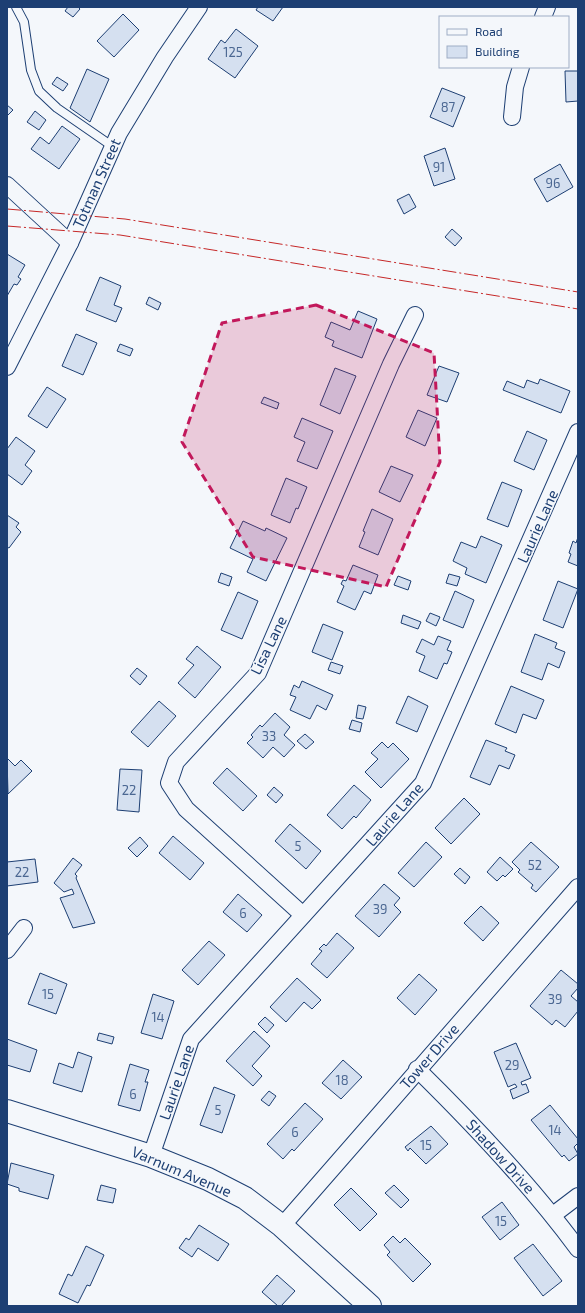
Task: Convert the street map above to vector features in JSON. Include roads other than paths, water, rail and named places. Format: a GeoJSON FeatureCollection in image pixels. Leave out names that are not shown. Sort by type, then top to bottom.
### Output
{"type":"FeatureCollection","features":[{"type":"Feature","properties":{"kind":"main road","name":"Varnum Avenue"},"geometry":{"type":"LineString","coordinates":[[7,1110],[151,1156],[208,1179],[245,1198],[282,1226],[370,1306]]}},
{"type":"Feature","properties":{"kind":"street","name":"Totman Street"},"geometry":{"type":"LineString","coordinates":[[7,367],[70,243],[112,146],[165,57],[199,7]]}},
{"type":"Feature","properties":{"kind":"street"},"geometry":{"type":"LineString","coordinates":[[512,118],[515,87],[521,68]]}},
{"type":"Feature","properties":{"kind":"street"},"geometry":{"type":"LineString","coordinates":[[7,185],[70,243]]}},
{"type":"Feature","properties":{"kind":"street","name":"Lisa Lane"},"geometry":{"type":"LineString","coordinates":[[303,915],[186,809],[169,783],[176,762],[258,673],[391,364],[415,315]]}},
{"type":"Feature","properties":{"kind":"street","name":"Laurie Lane"},"geometry":{"type":"LineString","coordinates":[[151,1156],[191,1039],[423,783],[578,432]]}},
{"type":"Feature","properties":{"kind":"street","name":"Tower Drive"},"geometry":{"type":"LineString","coordinates":[[282,1226],[578,887]]}},
{"type":"Feature","properties":{"kind":"street"},"geometry":{"type":"LineString","coordinates":[[7,950],[24,928]]}},
{"type":"Feature","properties":{"kind":"street","name":"Shadow Drive"},"geometry":{"type":"LineString","coordinates":[[418,1069],[474,1125],[553,1215],[578,1249]]}},
{"type":"Feature","properties":{"kind":"street"},"geometry":{"type":"LineString","coordinates":[[553,1215],[578,1196]]}},
{"type":"Feature","properties":{"kind":"lane"},"geometry":{"type":"LineString","coordinates":[[16,7],[24,22],[31,70],[39,91],[56,108],[112,146]]}}]}
